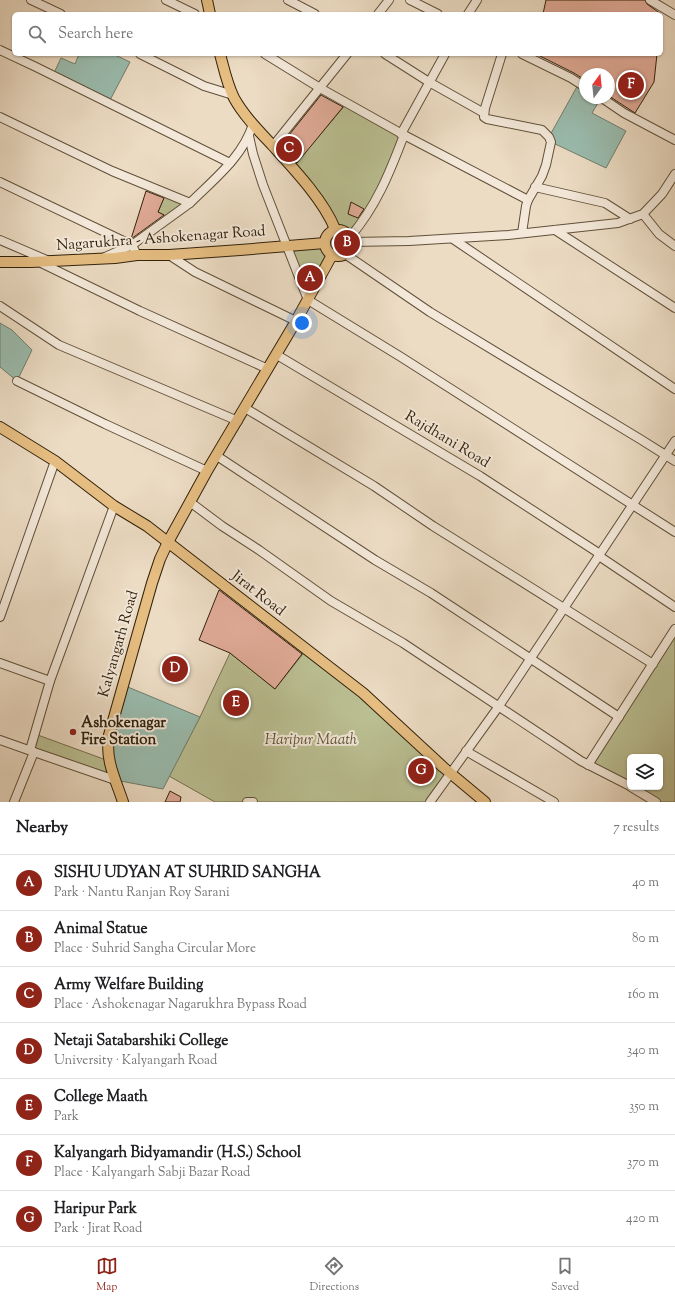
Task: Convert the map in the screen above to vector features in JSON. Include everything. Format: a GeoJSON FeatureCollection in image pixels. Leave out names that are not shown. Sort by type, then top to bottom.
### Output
{"type":"FeatureCollection","features":[{"type":"Feature","properties":{"kind":"main road"},"geometry":{"type":"LineString","coordinates":[[207,0],[210,12]]}},
{"type":"Feature","properties":{"kind":"main road"},"geometry":{"type":"LineString","coordinates":[[221,56],[233,95],[253,124],[314,195],[332,220],[335,229]]}},
{"type":"Feature","properties":{"kind":"main road"},"geometry":{"type":"LineString","coordinates":[[335,229],[344,231],[351,240],[351,246],[345,254],[341,256],[332,255],[326,249],[324,243],[328,233],[335,229]]}},
{"type":"Feature","properties":{"kind":"main road","name":"Nagarukhra - Ashokenagar Road"},"geometry":{"type":"LineString","coordinates":[[0,262],[101,259],[137,255],[240,250],[324,243]]}},
{"type":"Feature","properties":{"kind":"main road","name":"Kalyangarh Road"},"geometry":{"type":"LineString","coordinates":[[123,802],[115,780],[107,747],[109,735],[160,559],[207,471],[277,354],[332,255]]}},
{"type":"Feature","properties":{"kind":"main road","name":"Jirat Road"},"geometry":{"type":"LineString","coordinates":[[0,427],[55,461],[114,506],[168,542],[363,693],[482,801]]}},
{"type":"Feature","properties":{"kind":"street"},"geometry":{"type":"LineString","coordinates":[[31,0],[57,12]]}},
{"type":"Feature","properties":{"kind":"street"},"geometry":{"type":"LineString","coordinates":[[166,0],[191,12]]}},
{"type":"Feature","properties":{"kind":"street"},"geometry":{"type":"LineString","coordinates":[[288,0],[312,12]]}},
{"type":"Feature","properties":{"kind":"street"},"geometry":{"type":"LineString","coordinates":[[380,12],[389,0]]}},
{"type":"Feature","properties":{"kind":"street"},"geometry":{"type":"LineString","coordinates":[[410,0],[424,11]]}},
{"type":"Feature","properties":{"kind":"street"},"geometry":{"type":"LineString","coordinates":[[469,12],[477,0]]}},
{"type":"Feature","properties":{"kind":"street"},"geometry":{"type":"LineString","coordinates":[[650,0],[675,15]]}},
{"type":"Feature","properties":{"kind":"street"},"geometry":{"type":"LineString","coordinates":[[0,50],[12,55]]}},
{"type":"Feature","properties":{"kind":"street"},"geometry":{"type":"LineString","coordinates":[[14,56],[230,163]]}},
{"type":"Feature","properties":{"kind":"street"},"geometry":{"type":"LineString","coordinates":[[144,56],[204,86],[233,95]]}},
{"type":"Feature","properties":{"kind":"street"},"geometry":{"type":"LineString","coordinates":[[267,56],[402,135],[528,200]]}},
{"type":"Feature","properties":{"kind":"street"},"geometry":{"type":"LineString","coordinates":[[273,146],[345,56]]}},
{"type":"Feature","properties":{"kind":"street"},"geometry":{"type":"LineString","coordinates":[[395,56],[429,82],[484,113]]}},
{"type":"Feature","properties":{"kind":"street"},"geometry":{"type":"LineString","coordinates":[[351,240],[382,190],[391,170],[402,135],[443,56]]}},
{"type":"Feature","properties":{"kind":"street"},"geometry":{"type":"LineString","coordinates":[[501,56],[484,117],[487,119],[542,130],[550,137],[551,142],[546,165],[526,206],[522,233]]}},
{"type":"Feature","properties":{"kind":"street"},"geometry":{"type":"LineString","coordinates":[[526,56],[579,83]]}},
{"type":"Feature","properties":{"kind":"street"},"geometry":{"type":"LineString","coordinates":[[611,104],[624,113],[675,140]]}},
{"type":"Feature","properties":{"kind":"street"},"geometry":{"type":"LineString","coordinates":[[0,117],[99,165],[190,204]]}},
{"type":"Feature","properties":{"kind":"street"},"geometry":{"type":"LineString","coordinates":[[101,259],[132,245],[190,204],[239,152],[249,136],[253,124]]}},
{"type":"Feature","properties":{"kind":"street"},"geometry":{"type":"LineString","coordinates":[[249,136],[252,154],[262,185],[308,300],[401,357],[530,441],[675,532]]}},
{"type":"Feature","properties":{"kind":"street"},"geometry":{"type":"LineString","coordinates":[[351,240],[453,239],[508,235],[618,222],[643,214],[662,194],[674,176]]}},
{"type":"Feature","properties":{"kind":"street"},"geometry":{"type":"LineString","coordinates":[[0,182],[132,245],[137,255]]}},
{"type":"Feature","properties":{"kind":"street"},"geometry":{"type":"LineString","coordinates":[[535,187],[605,203],[630,219]]}},
{"type":"Feature","properties":{"kind":"street"},"geometry":{"type":"LineString","coordinates":[[643,214],[659,234],[675,246]]}},
{"type":"Feature","properties":{"kind":"street"},"geometry":{"type":"LineString","coordinates":[[556,230],[675,308]]}},
{"type":"Feature","properties":{"kind":"street"},"geometry":{"type":"LineString","coordinates":[[453,239],[675,389]]}},
{"type":"Feature","properties":{"kind":"street"},"geometry":{"type":"LineString","coordinates":[[0,240],[50,261]]}},
{"type":"Feature","properties":{"kind":"street"},"geometry":{"type":"LineString","coordinates":[[169,254],[195,272],[296,321]]}},
{"type":"Feature","properties":{"kind":"street"},"geometry":{"type":"LineString","coordinates":[[345,254],[430,312],[675,461]]}},
{"type":"Feature","properties":{"kind":"street"},"geometry":{"type":"LineString","coordinates":[[39,262],[140,311],[268,369]]}},
{"type":"Feature","properties":{"kind":"street"},"geometry":{"type":"LineString","coordinates":[[0,306],[59,345],[238,421]]}},
{"type":"Feature","properties":{"kind":"street","name":"Rajdhani Road"},"geometry":{"type":"LineString","coordinates":[[277,354],[480,476],[675,607]]}},
{"type":"Feature","properties":{"kind":"street"},"geometry":{"type":"LineString","coordinates":[[17,381],[207,471]]}},
{"type":"Feature","properties":{"kind":"street"},"geometry":{"type":"LineString","coordinates":[[245,408],[374,486],[433,526],[653,664]]}},
{"type":"Feature","properties":{"kind":"street"},"geometry":{"type":"LineString","coordinates":[[430,802],[499,706],[675,441]]}},
{"type":"Feature","properties":{"kind":"street"},"geometry":{"type":"LineString","coordinates":[[217,456],[375,560],[431,593],[618,717]]}},
{"type":"Feature","properties":{"kind":"street"},"geometry":{"type":"LineString","coordinates":[[0,617],[55,461]]}},
{"type":"Feature","properties":{"kind":"street"},"geometry":{"type":"LineString","coordinates":[[190,502],[222,526],[331,601],[403,643],[588,765],[627,785]]}},
{"type":"Feature","properties":{"kind":"street"},"geometry":{"type":"LineString","coordinates":[[14,802],[32,751],[50,681],[114,506]]}},
{"type":"Feature","properties":{"kind":"street"},"geometry":{"type":"LineString","coordinates":[[588,765],[675,629]]}},
{"type":"Feature","properties":{"kind":"street"},"geometry":{"type":"LineString","coordinates":[[0,663],[50,681]]}},
{"type":"Feature","properties":{"kind":"street"},"geometry":{"type":"LineString","coordinates":[[0,740],[115,780]]}},
{"type":"Feature","properties":{"kind":"street"},"geometry":{"type":"LineString","coordinates":[[466,751],[554,802]]}},
{"type":"Feature","properties":{"kind":"street"},"geometry":{"type":"LineString","coordinates":[[635,790],[656,802]]}},
{"type":"Feature","properties":{"kind":"street"},"geometry":{"type":"LineString","coordinates":[[247,802],[253,802]]}},
{"type":"Feature","properties":{"kind":"green space"},"geometry":{"type":"Polygon","coordinates":[[[347,103],[404,135],[391,170],[350,237],[340,229],[292,168],[347,103]]]}},
{"type":"Feature","properties":{"kind":"green space"},"geometry":{"type":"Polygon","coordinates":[[[166,193],[190,203],[170,218],[158,212],[166,193]]]}},
{"type":"Feature","properties":{"kind":"green space"},"geometry":{"type":"Polygon","coordinates":[[[325,243],[332,255],[308,300],[287,246],[325,243]]]}},
{"type":"Feature","properties":{"kind":"green space"},"geometry":{"type":"Polygon","coordinates":[[[675,629],[675,802],[656,802],[636,790],[663,790],[663,754],[627,754],[627,784],[588,765],[675,629]]]}},
{"type":"Feature","properties":{"kind":"green space","name":"Haripur Maath"},"geometry":{"type":"Polygon","coordinates":[[[306,650],[450,773],[430,802],[215,802],[169,776],[200,717],[230,653],[275,689],[306,650]]]}},
{"type":"Feature","properties":{"kind":"green space"},"geometry":{"type":"Polygon","coordinates":[[[35,734],[109,761],[115,780],[30,750],[35,734]]]}},
{"type":"Feature","properties":{"kind":"shaded area"},"geometry":{"type":"Polygon","coordinates":[[[78,56],[117,56],[130,62],[109,102],[53,75],[61,58],[75,64],[78,56]]]}},
{"type":"Feature","properties":{"kind":"shaded area"},"geometry":{"type":"Polygon","coordinates":[[[579,83],[579,104],[597,104],[592,113],[626,131],[606,168],[551,142],[549,137],[579,83]]]}},
{"type":"Feature","properties":{"kind":"shaded area"},"geometry":{"type":"Polygon","coordinates":[[[0,323],[12,330],[32,350],[17,381],[0,367],[0,323]]]}},
{"type":"Feature","properties":{"kind":"shaded area"},"geometry":{"type":"Polygon","coordinates":[[[123,685],[200,717],[163,789],[115,780],[109,761],[123,685]]]}},
{"type":"Feature","properties":{"kind":"building"},"geometry":{"type":"Polygon","coordinates":[[[546,0],[645,0],[647,4],[658,12],[543,12],[546,0]]]}},
{"type":"Feature","properties":{"kind":"building"},"geometry":{"type":"Polygon","coordinates":[[[540,56],[657,56],[654,82],[635,113],[615,100],[615,68],[579,68],[579,76],[540,56]]]}},
{"type":"Feature","properties":{"kind":"building"},"geometry":{"type":"Polygon","coordinates":[[[321,95],[343,107],[297,163],[281,145],[321,95]]]}},
{"type":"Feature","properties":{"kind":"building"},"geometry":{"type":"Polygon","coordinates":[[[146,191],[164,198],[158,212],[164,215],[131,239],[146,191]]]}},
{"type":"Feature","properties":{"kind":"building"},"geometry":{"type":"Polygon","coordinates":[[[351,202],[364,209],[358,218],[348,214],[351,202]]]}},
{"type":"Feature","properties":{"kind":"building"},"geometry":{"type":"Polygon","coordinates":[[[219,590],[302,654],[275,689],[230,653],[199,640],[219,590]]]}},
{"type":"Feature","properties":{"kind":"building"},"geometry":{"type":"Polygon","coordinates":[[[170,791],[181,797],[180,802],[165,802],[170,791]]]}},
{"type":"Feature","properties":{"kind":"place","name":"Kalyangarh Bidyamandir (H.S.) School"},"geometry":{"type":"Point","coordinates":[631,85]}},
{"type":"Feature","properties":{"kind":"place","name":"Army Welfare Building"},"geometry":{"type":"Point","coordinates":[289,149]}},
{"type":"Feature","properties":{"kind":"place","name":"Animal Statue"},"geometry":{"type":"Point","coordinates":[347,243]}},
{"type":"Feature","properties":{"kind":"place","name":"SISHU UDYAN AT SUHRID SANGHA"},"geometry":{"type":"Point","coordinates":[310,278]}},
{"type":"Feature","properties":{"kind":"place","name":"Netaji Satabarshiki College"},"geometry":{"type":"Point","coordinates":[175,669]}},
{"type":"Feature","properties":{"kind":"place","name":"College Maath"},"geometry":{"type":"Point","coordinates":[236,703]}},
{"type":"Feature","properties":{"kind":"place","name":"Ashokenagar Fire Station"},"geometry":{"type":"Point","coordinates":[73,732]}},
{"type":"Feature","properties":{"kind":"place","name":"Haripur Park"},"geometry":{"type":"Point","coordinates":[421,771]}}]}
